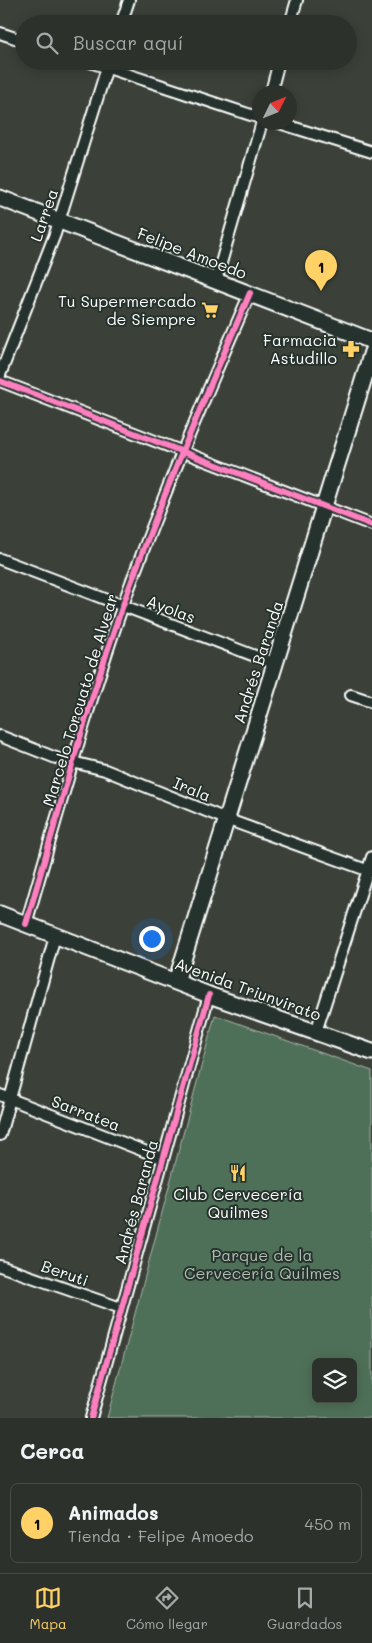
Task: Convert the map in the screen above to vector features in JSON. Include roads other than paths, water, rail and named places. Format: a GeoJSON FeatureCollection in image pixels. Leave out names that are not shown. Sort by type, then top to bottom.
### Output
{"type":"FeatureCollection","features":[{"type":"Feature","properties":{"kind":"main road","name":"Felipe Amoedo"},"geometry":{"type":"LineString","coordinates":[[0,198],[372,341]]}},
{"type":"Feature","properties":{"kind":"main road","name":"Andrés Baranda"},"geometry":{"type":"LineString","coordinates":[[176,982],[372,352]]}},
{"type":"Feature","properties":{"kind":"main road","name":"Avenida Triunvirato"},"geometry":{"type":"LineString","coordinates":[[0,914],[176,982],[372,1052]]}},
{"type":"Feature","properties":{"kind":"street"},"geometry":{"type":"LineString","coordinates":[[124,15],[128,0]]}},
{"type":"Feature","properties":{"kind":"street"},"geometry":{"type":"LineString","coordinates":[[293,15],[297,0]]}},
{"type":"Feature","properties":{"kind":"street"},"geometry":{"type":"LineString","coordinates":[[0,33],[15,38]]}},
{"type":"Feature","properties":{"kind":"street","name":"Larrea"},"geometry":{"type":"LineString","coordinates":[[0,375],[59,221],[106,70]]}},
{"type":"Feature","properties":{"kind":"street"},"geometry":{"type":"LineString","coordinates":[[122,70],[252,115]]}},
{"type":"Feature","properties":{"kind":"street"},"geometry":{"type":"LineString","coordinates":[[273,85],[277,70]]}},
{"type":"Feature","properties":{"kind":"street"},"geometry":{"type":"LineString","coordinates":[[297,129],[372,152]]}},
{"type":"Feature","properties":{"kind":"street"},"geometry":{"type":"LineString","coordinates":[[216,280],[260,130]]}},
{"type":"Feature","properties":{"kind":"street","name":"Marcelo Torcuato de Alvear"},"geometry":{"type":"LineString","coordinates":[[26,924],[74,761],[123,606],[182,450],[250,294]]}},
{"type":"Feature","properties":{"kind":"street"},"geometry":{"type":"LineString","coordinates":[[0,381],[372,525]]}},
{"type":"Feature","properties":{"kind":"street","name":"Ayolas"},"geometry":{"type":"LineString","coordinates":[[0,559],[276,664]]}},
{"type":"Feature","properties":{"kind":"street"},"geometry":{"type":"LineString","coordinates":[[351,695],[372,702]]}},
{"type":"Feature","properties":{"kind":"street","name":"Irala"},"geometry":{"type":"LineString","coordinates":[[0,736],[56,758],[105,770],[226,819],[370,871]]}},
{"type":"Feature","properties":{"kind":"street"},"geometry":{"type":"LineString","coordinates":[[316,1032],[370,871],[372,858]]}},
{"type":"Feature","properties":{"kind":"street"},"geometry":{"type":"LineString","coordinates":[[0,1135],[5,1097],[55,936]]}},
{"type":"Feature","properties":{"kind":"street","name":"Andrés Baranda"},"geometry":{"type":"LineString","coordinates":[[91,1418],[209,994]]}},
{"type":"Feature","properties":{"kind":"street","name":"Sarratea"},"geometry":{"type":"LineString","coordinates":[[5,1097],[162,1158]]}},
{"type":"Feature","properties":{"kind":"street","name":"Beruti"},"geometry":{"type":"LineString","coordinates":[[0,1266],[121,1308]]}},
{"type":"Feature","properties":{"kind":"place","name":"Animados"},"geometry":{"type":"Point","coordinates":[321,291]}},
{"type":"Feature","properties":{"kind":"place","name":"Tu Supermercado de Siempre"},"geometry":{"type":"Point","coordinates":[210,310]}},
{"type":"Feature","properties":{"kind":"place","name":"Farmacia Astudillo"},"geometry":{"type":"Point","coordinates":[351,349]}},
{"type":"Feature","properties":{"kind":"place","name":"Club Cervecería Quilmes"},"geometry":{"type":"Point","coordinates":[238,1173]}},
{"type":"Feature","properties":{"kind":"park label","name":"Parque de la Cervecería Quilmes"},"geometry":{"type":"Point","coordinates":[262,1264]}}]}
